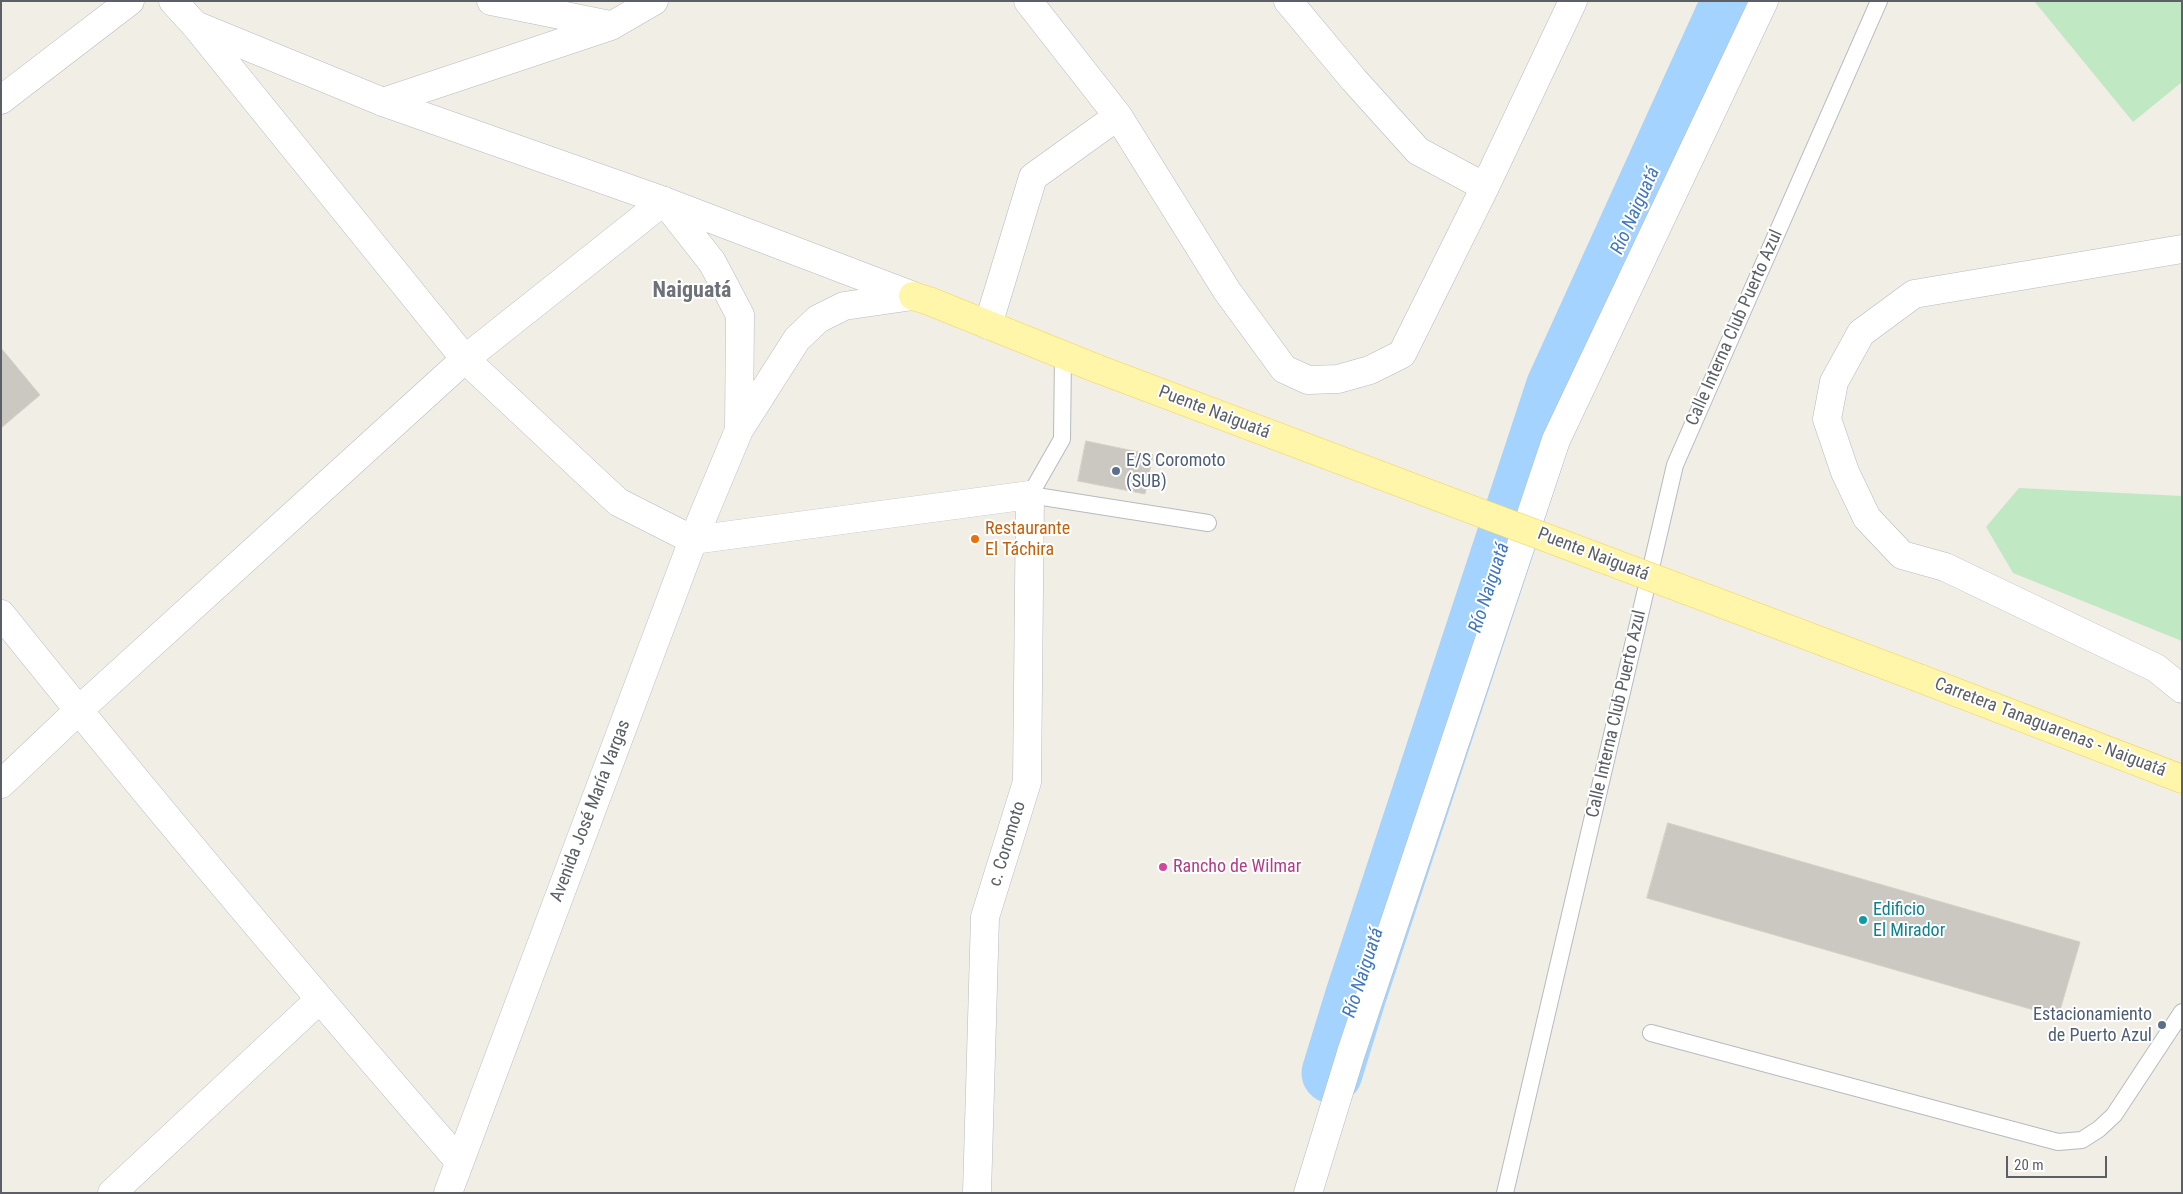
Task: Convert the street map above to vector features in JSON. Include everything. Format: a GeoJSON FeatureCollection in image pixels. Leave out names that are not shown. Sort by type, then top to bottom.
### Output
{"type":"FeatureCollection","features":[{"type":"Feature","properties":{"kind":"main road","name":"Puente Naiguatá"},"geometry":{"type":"LineString","coordinates":[[913,296],[1098,369],[1919,678]]}},
{"type":"Feature","properties":{"kind":"main road","name":"Carretera Tanaguarenas - Naiguatá"},"geometry":{"type":"LineString","coordinates":[[1919,678],[2182,779]]}},
{"type":"Feature","properties":{"kind":"street"},"geometry":{"type":"LineString","coordinates":[[1,100],[130,1]]}},
{"type":"Feature","properties":{"kind":"street"},"geometry":{"type":"LineString","coordinates":[[173,1],[195,25],[465,359],[618,502],[693,540],[1030,495]]}},
{"type":"Feature","properties":{"kind":"street"},"geometry":{"type":"LineString","coordinates":[[491,1],[611,26]]}},
{"type":"Feature","properties":{"kind":"street"},"geometry":{"type":"LineString","coordinates":[[383,102],[611,26],[654,1]]}},
{"type":"Feature","properties":{"kind":"street"},"geometry":{"type":"LineString","coordinates":[[1028,1],[1118,116],[1226,290],[1284,369],[1308,380],[1338,379],[1370,370],[1402,354],[1573,1]]}},
{"type":"Feature","properties":{"kind":"street"},"geometry":{"type":"LineString","coordinates":[[1288,1],[1354,80],[1418,150],[1485,186]]}},
{"type":"Feature","properties":{"kind":"street"},"geometry":{"type":"LineString","coordinates":[[1308,1193],[1351,1053],[1556,440],[1764,1]]}},
{"type":"Feature","properties":{"kind":"street"},"geometry":{"type":"LineString","coordinates":[[195,25],[383,102],[664,201],[913,296]]}},
{"type":"Feature","properties":{"kind":"street"},"geometry":{"type":"LineString","coordinates":[[988,324],[1033,177],[1118,116]]}},
{"type":"Feature","properties":{"kind":"street"},"geometry":{"type":"LineString","coordinates":[[1,784],[79,710],[465,359],[664,201]]}},
{"type":"Feature","properties":{"kind":"street","name":"Avenida José María Vargas"},"geometry":{"type":"LineString","coordinates":[[664,201],[712,262],[740,315],[740,430]]}},
{"type":"Feature","properties":{"kind":"street"},"geometry":{"type":"LineString","coordinates":[[2182,249],[1914,294],[1860,333],[1834,382],[1827,419],[1845,472],[1867,518],[1902,555],[1945,567],[2156,668],[2182,689]]}},
{"type":"Feature","properties":{"kind":"street","name":"Avenida José María Vargas"},"geometry":{"type":"LineString","coordinates":[[448,1193],[693,540],[740,430],[797,339],[818,319],[844,306],[913,296]]}},
{"type":"Feature","properties":{"kind":"street","name":"c. Coromoto"},"geometry":{"type":"LineString","coordinates":[[977,1193],[985,917],[1027,782],[1030,495]]}},
{"type":"Feature","properties":{"kind":"street"},"geometry":{"type":"LineString","coordinates":[[1,614],[319,1000],[459,1161]]}},
{"type":"Feature","properties":{"kind":"street"},"geometry":{"type":"LineString","coordinates":[[112,1193],[319,1000]]}},
{"type":"Feature","properties":{"kind":"lane","name":"Calle Interna Club Puerto Azul"},"geometry":{"type":"LineString","coordinates":[[1505,1193],[1675,465],[1879,1]]}},
{"type":"Feature","properties":{"kind":"lane"},"geometry":{"type":"LineString","coordinates":[[1063,355],[1062,439],[1030,495],[1208,523]]}},
{"type":"Feature","properties":{"kind":"lane"},"geometry":{"type":"LineString","coordinates":[[1651,1033],[2058,1142],[2082,1140],[2099,1129],[2114,1115],[2182,1012]]}},
{"type":"Feature","properties":{"kind":"green space"},"geometry":{"type":"Polygon","coordinates":[[[2034,1],[2182,1],[2182,82],[2133,122],[2034,1]]]}},
{"type":"Feature","properties":{"kind":"green space"},"geometry":{"type":"Polygon","coordinates":[[[2019,488],[2182,496],[2182,641],[2013,573],[1986,527],[2019,488]]]}},
{"type":"Feature","properties":{"kind":"building"},"geometry":{"type":"Polygon","coordinates":[[[1,348],[40,395],[1,428],[1,348]]]}},
{"type":"Feature","properties":{"kind":"building"},"geometry":{"type":"Polygon","coordinates":[[[1086,441],[1153,455],[1145,494],[1078,481],[1086,441]]]}},
{"type":"Feature","properties":{"kind":"building","name":"Edificio El Mirador"},"geometry":{"type":"Polygon","coordinates":[[[1668,823],[2080,942],[2058,1017],[1647,898],[1668,823]]]}},
{"type":"Feature","properties":{"kind":"waterway","name":"Río Naiguatá"},"geometry":{"type":"LineString","coordinates":[[1332,1073],[1556,388],[1732,1]]}},
{"type":"Feature","properties":{"kind":"place","name":"E/S Coromoto (SUB)"},"geometry":{"type":"Point","coordinates":[1116,471]}},
{"type":"Feature","properties":{"kind":"place","name":"Restaurante El Táchira"},"geometry":{"type":"Point","coordinates":[975,539]}},
{"type":"Feature","properties":{"kind":"place","name":"Rancho de Wilmar"},"geometry":{"type":"Point","coordinates":[1163,867]}},
{"type":"Feature","properties":{"kind":"place","name":"Edificio El Mirador"},"geometry":{"type":"Point","coordinates":[1863,920]}},
{"type":"Feature","properties":{"kind":"place","name":"Estacionamiento de Puerto Azul"},"geometry":{"type":"Point","coordinates":[2162,1025]}},
{"type":"Feature","properties":{"kind":"district","name":"Naiguatá"},"geometry":{"type":"Point","coordinates":[692,291]}}]}
